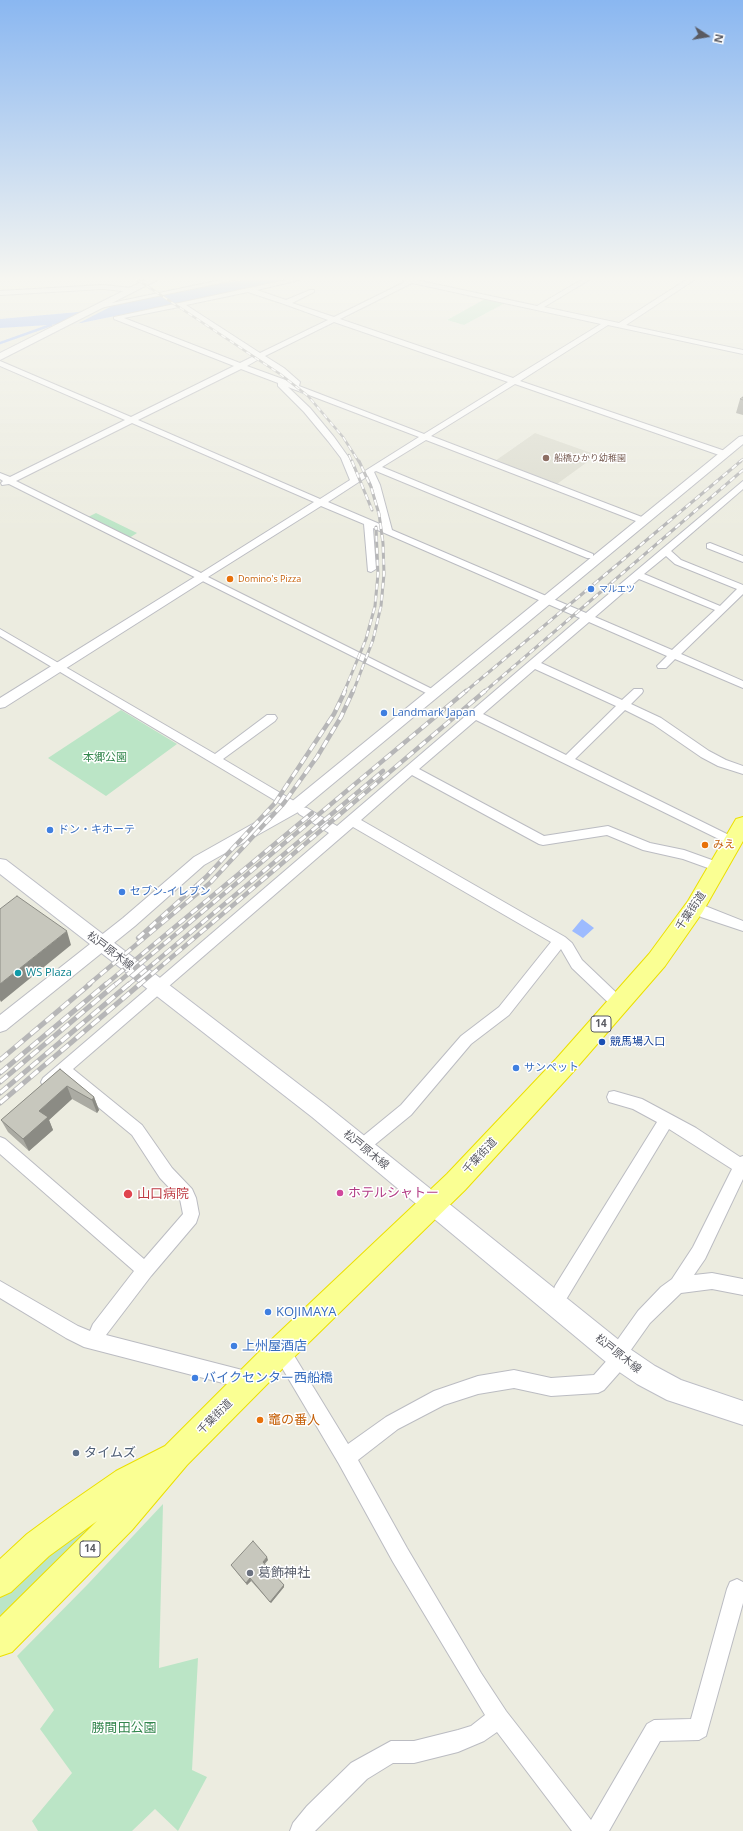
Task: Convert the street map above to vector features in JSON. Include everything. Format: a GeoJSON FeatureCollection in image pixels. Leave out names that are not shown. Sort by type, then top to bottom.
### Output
{"type":"FeatureCollection","features":[{"type":"Feature","properties":{"kind":"highway","name":"千葉街道"},"geometry":{"type":"LineString","coordinates":[[0,1640],[121,1519],[177,1455],[250,1381],[434,1204],[619,1004],[657,960],[695,907],[738,833]]}},
{"type":"Feature","properties":{"kind":"highway","name":"千葉街道"},"geometry":{"type":"LineString","coordinates":[[0,1581],[38,1545],[72,1520],[127,1482],[177,1455]]}},
{"type":"Feature","properties":{"kind":"main road","name":"松戸原木線"},"geometry":{"type":"LineString","coordinates":[[0,865],[362,1146],[619,1356],[646,1376],[676,1391],[743,1413]]}},
{"type":"Feature","properties":{"kind":"street"},"geometry":{"type":"LineString","coordinates":[[6,365],[743,685]]}},
{"type":"Feature","properties":{"kind":"street"},"geometry":{"type":"LineString","coordinates":[[274,365],[308,392]]}},
{"type":"Feature","properties":{"kind":"street"},"geometry":{"type":"LineString","coordinates":[[469,365],[725,454]]}},
{"type":"Feature","properties":{"kind":"street"},"geometry":{"type":"LineString","coordinates":[[0,704],[539,365]]}},
{"type":"Feature","properties":{"kind":"street"},"geometry":{"type":"LineString","coordinates":[[0,486],[240,366],[644,521]]}},
{"type":"Feature","properties":{"kind":"street"},"geometry":{"type":"LineString","coordinates":[[277,380],[307,410],[331,439],[345,458],[355,482]]}},
{"type":"Feature","properties":{"kind":"street"},"geometry":{"type":"LineString","coordinates":[[0,1025],[101,944],[199,861],[299,809],[434,694],[743,439]]}},
{"type":"Feature","properties":{"kind":"street"},"geometry":{"type":"LineString","coordinates":[[373,470],[388,530]]}},
{"type":"Feature","properties":{"kind":"street"},"geometry":{"type":"LineString","coordinates":[[373,470],[590,556]]}},
{"type":"Feature","properties":{"kind":"street"},"geometry":{"type":"LineString","coordinates":[[0,476],[434,694]]}},
{"type":"Feature","properties":{"kind":"street"},"geometry":{"type":"LineString","coordinates":[[40,1089],[743,484]]}},
{"type":"Feature","properties":{"kind":"street"},"geometry":{"type":"LineString","coordinates":[[368,522],[371,547],[371,569]]}},
{"type":"Feature","properties":{"kind":"street"},"geometry":{"type":"LineString","coordinates":[[710,546],[743,559]]}},
{"type":"Feature","properties":{"kind":"street"},"geometry":{"type":"LineString","coordinates":[[662,666],[742,592],[678,562],[666,550]]}},
{"type":"Feature","properties":{"kind":"street"},"geometry":{"type":"LineString","coordinates":[[638,575],[722,610]]}},
{"type":"Feature","properties":{"kind":"street"},"geometry":{"type":"LineString","coordinates":[[0,632],[338,833]]}},
{"type":"Feature","properties":{"kind":"street"},"geometry":{"type":"LineString","coordinates":[[534,664],[657,721],[704,754],[722,763],[743,770]]}},
{"type":"Feature","properties":{"kind":"street"},"geometry":{"type":"LineString","coordinates":[[568,759],[638,691]]}},
{"type":"Feature","properties":{"kind":"street"},"geometry":{"type":"LineString","coordinates":[[476,715],[568,759],[663,808],[738,833]]}},
{"type":"Feature","properties":{"kind":"street"},"geometry":{"type":"LineString","coordinates":[[219,757],[271,718]]}},
{"type":"Feature","properties":{"kind":"street"},"geometry":{"type":"LineString","coordinates":[[411,770],[542,841],[608,830],[647,847],[684,855],[719,867]]}},
{"type":"Feature","properties":{"kind":"street"},"geometry":{"type":"LineString","coordinates":[[353,821],[560,941],[567,947],[577,964],[619,1004]]}},
{"type":"Feature","properties":{"kind":"street"},"geometry":{"type":"LineString","coordinates":[[695,907],[706,913],[743,926]]}},
{"type":"Feature","properties":{"kind":"street"},"geometry":{"type":"LineString","coordinates":[[362,1146],[406,1110],[466,1040],[504,1011],[560,941]]}},
{"type":"Feature","properties":{"kind":"street"},"geometry":{"type":"LineString","coordinates":[[63,1069],[137,1130],[166,1173],[188,1198],[190,1218],[145,1270],[99,1330],[95,1340]]}},
{"type":"Feature","properties":{"kind":"street"},"geometry":{"type":"LineString","coordinates":[[346,1457],[392,1423],[440,1397],[478,1385],[514,1379],[551,1387],[598,1384],[619,1356],[644,1317],[667,1293],[678,1285],[699,1252],[742,1165],[691,1132],[637,1104],[614,1097]]}},
{"type":"Feature","properties":{"kind":"street"},"geometry":{"type":"LineString","coordinates":[[560,1292],[666,1120]]}},
{"type":"Feature","properties":{"kind":"street"},"geometry":{"type":"LineString","coordinates":[[0,1144],[145,1270]]}},
{"type":"Feature","properties":{"kind":"street"},"geometry":{"type":"LineString","coordinates":[[678,1285],[712,1280],[743,1287]]}},
{"type":"Feature","properties":{"kind":"street"},"geometry":{"type":"LineString","coordinates":[[0,1289],[72,1332],[95,1340],[250,1381]]}},
{"type":"Feature","properties":{"kind":"street"},"geometry":{"type":"LineString","coordinates":[[281,1350],[346,1457],[400,1555],[499,1718],[586,1831]]}},
{"type":"Feature","properties":{"kind":"street"},"geometry":{"type":"LineString","coordinates":[[597,1831],[654,1731],[699,1729],[737,1589]]}},
{"type":"Feature","properties":{"kind":"street"},"geometry":{"type":"LineString","coordinates":[[301,1831],[315,1814],[359,1771],[391,1752],[414,1752],[458,1741],[477,1734],[499,1718]]}},
{"type":"Feature","properties":{"kind":"shaded area","name":"船橋ひかり幼稚園"},"geometry":{"type":"Polygon","coordinates":[[[535,433],[597,455],[557,484],[495,461],[535,433]]]}},
{"type":"Feature","properties":{"kind":"green space"},"geometry":{"type":"Polygon","coordinates":[[[96,513],[137,533],[129,538],[88,517],[96,513]]]}},
{"type":"Feature","properties":{"kind":"green space","name":"本郷公園"},"geometry":{"type":"Polygon","coordinates":[[[121,710],[177,744],[106,796],[48,758],[121,710]]]}},
{"type":"Feature","properties":{"kind":"green space","name":"勝間田公園"},"geometry":{"type":"Polygon","coordinates":[[[163,1504],[159,1668],[198,1658],[192,1770],[207,1777],[178,1831],[155,1809],[132,1831],[38,1831],[32,1821],[72,1773],[40,1729],[54,1710],[17,1656],[88,1584],[163,1504]]]}},
{"type":"Feature","properties":{"kind":"green space"},"geometry":{"type":"Polygon","coordinates":[[[109,1509],[0,1624],[0,1597],[44,1555],[109,1509]]]}},
{"type":"Feature","properties":{"kind":"water"},"geometry":{"type":"Polygon","coordinates":[[[582,919],[594,928],[583,938],[572,931],[582,919]]]}},
{"type":"Feature","properties":{"kind":"building","name":"WS Plaza"},"geometry":{"type":"Polygon","coordinates":[[[17,896],[67,931],[0,984],[0,909],[17,896]]]}},
{"type":"Feature","properties":{"kind":"building"},"geometry":{"type":"Polygon","coordinates":[[[60,1069],[94,1097],[92,1100],[67,1086],[39,1111],[48,1117],[23,1139],[1,1120],[60,1069]]]}},
{"type":"Feature","properties":{"kind":"building","name":"葛飾神社"},"geometry":{"type":"Polygon","coordinates":[[[253,1541],[267,1557],[263,1562],[284,1585],[270,1602],[250,1578],[246,1583],[231,1565],[253,1541]]]}},
{"type":"Feature","properties":{"kind":"railway"},"geometry":{"type":"LineString","coordinates":[[267,365],[308,396],[343,437],[359,462]]}},
{"type":"Feature","properties":{"kind":"railway"},"geometry":{"type":"LineString","coordinates":[[349,455],[352,462]]}},
{"type":"Feature","properties":{"kind":"railway"},"geometry":{"type":"LineString","coordinates":[[739,462],[743,459]]}},
{"type":"Feature","properties":{"kind":"railway"},"geometry":{"type":"LineString","coordinates":[[352,461],[372,510]]}},
{"type":"Feature","properties":{"kind":"railway"},"geometry":{"type":"LineString","coordinates":[[353,692],[373,640],[381,606],[384,574],[383,543],[379,514],[371,487],[359,461]]}},
{"type":"Feature","properties":{"kind":"railway"},"geometry":{"type":"LineString","coordinates":[[465,692],[741,461]]}},
{"type":"Feature","properties":{"kind":"railway"},"geometry":{"type":"LineString","coordinates":[[484,692],[743,470]]}},
{"type":"Feature","properties":{"kind":"railway"},"geometry":{"type":"LineString","coordinates":[[344,692],[366,639],[375,606],[378,574],[376,527]]}},
{"type":"Feature","properties":{"kind":"railway"},"geometry":{"type":"LineString","coordinates":[[138,938],[206,877],[275,803],[334,714],[345,691]]}},
{"type":"Feature","properties":{"kind":"railway"},"geometry":{"type":"LineString","coordinates":[[88,985],[211,882],[284,803],[317,757],[341,717],[353,691]]}},
{"type":"Feature","properties":{"kind":"railway"},"geometry":{"type":"LineString","coordinates":[[115,985],[466,691]]}},
{"type":"Feature","properties":{"kind":"railway"},"geometry":{"type":"LineString","coordinates":[[139,985],[485,691]]}},
{"type":"Feature","properties":{"kind":"railway"},"geometry":{"type":"LineString","coordinates":[[128,985],[383,771]]}},
{"type":"Feature","properties":{"kind":"railway"},"geometry":{"type":"LineString","coordinates":[[105,985],[312,813]]}},
{"type":"Feature","properties":{"kind":"railway"},"geometry":{"type":"LineString","coordinates":[[0,1060],[90,984]]}},
{"type":"Feature","properties":{"kind":"railway"},"geometry":{"type":"LineString","coordinates":[[0,1073],[106,984]]}},
{"type":"Feature","properties":{"kind":"railway"},"geometry":{"type":"LineString","coordinates":[[0,1082],[116,984]]}},
{"type":"Feature","properties":{"kind":"railway"},"geometry":{"type":"LineString","coordinates":[[0,1093],[129,984]]}},
{"type":"Feature","properties":{"kind":"railway"},"geometry":{"type":"LineString","coordinates":[[0,1103],[140,984]]}},
{"type":"Feature","properties":{"kind":"place","name":"船橋ひかり幼稚園"},"geometry":{"type":"Point","coordinates":[546,458]}},
{"type":"Feature","properties":{"kind":"place","name":"Domino's Pizza"},"geometry":{"type":"Point","coordinates":[230,579]}},
{"type":"Feature","properties":{"kind":"place","name":"マルエツ"},"geometry":{"type":"Point","coordinates":[591,589]}},
{"type":"Feature","properties":{"kind":"place","name":"Landmark Japan"},"geometry":{"type":"Point","coordinates":[384,713]}},
{"type":"Feature","properties":{"kind":"place","name":"ドン・キホーテ"},"geometry":{"type":"Point","coordinates":[50,830]}},
{"type":"Feature","properties":{"kind":"place","name":"みえ"},"geometry":{"type":"Point","coordinates":[705,845]}},
{"type":"Feature","properties":{"kind":"place","name":"セブン-イレブン"},"geometry":{"type":"Point","coordinates":[122,892]}},
{"type":"Feature","properties":{"kind":"place","name":"WS Plaza"},"geometry":{"type":"Point","coordinates":[18,973]}},
{"type":"Feature","properties":{"kind":"place","name":"競馬場入口"},"geometry":{"type":"Point","coordinates":[602,1042]}},
{"type":"Feature","properties":{"kind":"place","name":"サンペット"},"geometry":{"type":"Point","coordinates":[516,1068]}},
{"type":"Feature","properties":{"kind":"place","name":"ホテルシャトー"},"geometry":{"type":"Point","coordinates":[340,1193]}},
{"type":"Feature","properties":{"kind":"place","name":"山口病院"},"geometry":{"type":"Point","coordinates":[128,1194]}},
{"type":"Feature","properties":{"kind":"place","name":"KOJIMAYA"},"geometry":{"type":"Point","coordinates":[268,1312]}},
{"type":"Feature","properties":{"kind":"place","name":"上州屋酒店"},"geometry":{"type":"Point","coordinates":[234,1346]}},
{"type":"Feature","properties":{"kind":"place","name":"バイクセンター西船橋"},"geometry":{"type":"Point","coordinates":[195,1378]}},
{"type":"Feature","properties":{"kind":"place","name":"竈の番人"},"geometry":{"type":"Point","coordinates":[260,1420]}},
{"type":"Feature","properties":{"kind":"place","name":"タイムズ"},"geometry":{"type":"Point","coordinates":[76,1453]}},
{"type":"Feature","properties":{"kind":"place","name":"葛飾神社"},"geometry":{"type":"Point","coordinates":[250,1573]}}]}
